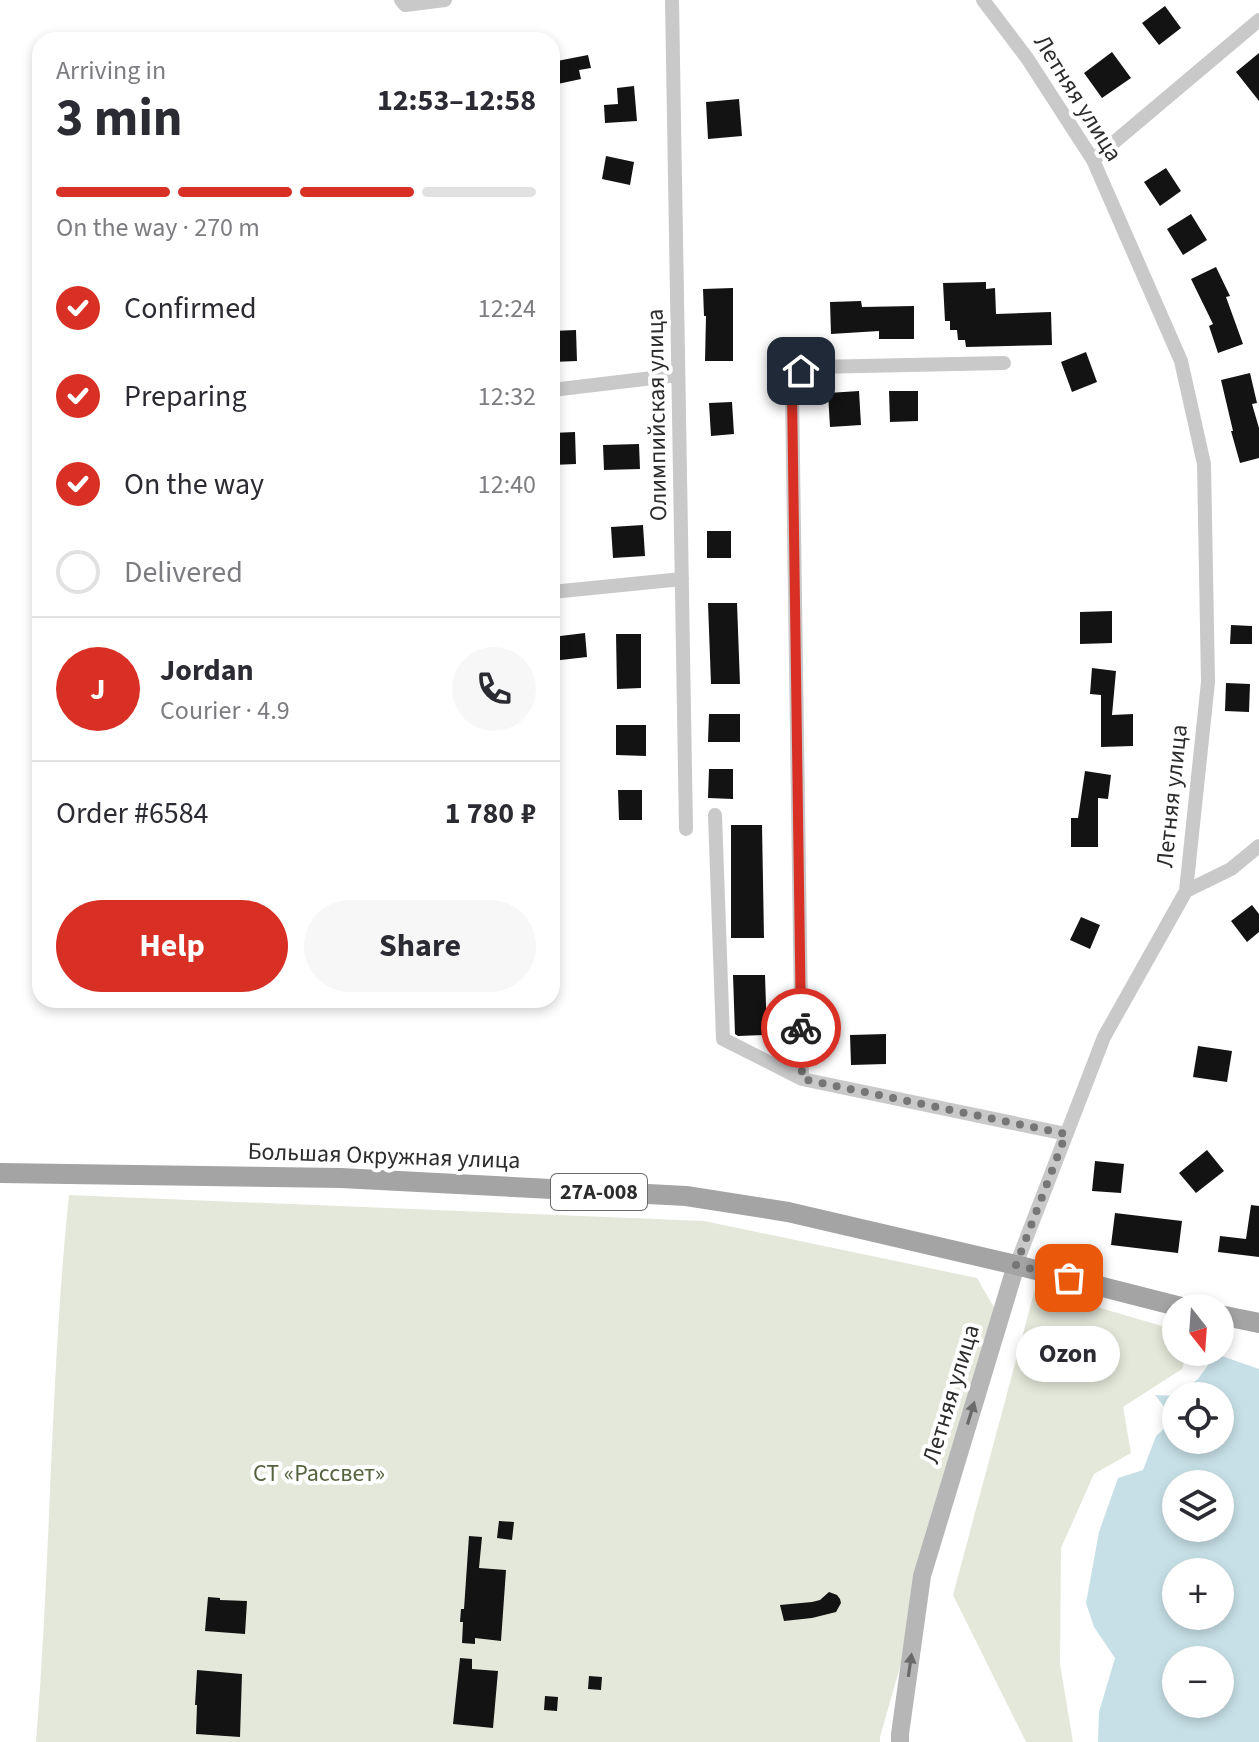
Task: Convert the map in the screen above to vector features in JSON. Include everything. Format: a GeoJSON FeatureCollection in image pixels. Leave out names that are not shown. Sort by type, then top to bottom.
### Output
{"type":"FeatureCollection","features":[{"type":"Feature","properties":{"kind":"main road","name":"Большая Окружная улица"},"geometry":{"type":"LineString","coordinates":[[0,1173],[341,1178],[686,1196],[788,1212],[1162,1302]]}},
{"type":"Feature","properties":{"kind":"main road"},"geometry":{"type":"LineString","coordinates":[[1234,1318],[1259,1323]]}},
{"type":"Feature","properties":{"kind":"street"},"geometry":{"type":"LineString","coordinates":[[401,0],[405,5],[445,0]]}},
{"type":"Feature","properties":{"kind":"street","name":"Олимпийская улица"},"geometry":{"type":"LineString","coordinates":[[672,0],[686,829]]}},
{"type":"Feature","properties":{"kind":"street","name":"Летняя улица"},"geometry":{"type":"LineString","coordinates":[[900,1742],[922,1576],[1016,1265],[1104,1037],[1186,891],[1208,682],[1204,464],[1181,361],[1093,160],[1027,58],[983,0]]}},
{"type":"Feature","properties":{"kind":"street"},"geometry":{"type":"LineString","coordinates":[[1093,160],[1259,20]]}},
{"type":"Feature","properties":{"kind":"street"},"geometry":{"type":"LineString","coordinates":[[802,1079],[792,391],[801,371],[814,367],[1004,363]]}},
{"type":"Feature","properties":{"kind":"street"},"geometry":{"type":"LineString","coordinates":[[560,389],[678,375]]}},
{"type":"Feature","properties":{"kind":"street"},"geometry":{"type":"LineString","coordinates":[[560,591],[682,579]]}},
{"type":"Feature","properties":{"kind":"street"},"geometry":{"type":"LineString","coordinates":[[715,815],[723,1039],[802,1079],[1066,1134]]}},
{"type":"Feature","properties":{"kind":"street"},"geometry":{"type":"LineString","coordinates":[[1186,891],[1231,869],[1259,846]]}},
{"type":"Feature","properties":{"kind":"green space","name":"СТ «Рассвет»"},"geometry":{"type":"Polygon","coordinates":[[[69,1195],[704,1221],[977,1278],[1000,1318],[880,1742],[36,1742],[58,1332],[69,1195]]]}},
{"type":"Feature","properties":{"kind":"green space"},"geometry":{"type":"Polygon","coordinates":[[[1035,1289],[1162,1326],[1162,1366],[1183,1366],[1182,1369],[1123,1407],[1131,1453],[1094,1474],[1061,1548],[1060,1664],[1073,1742],[1026,1742],[953,1595],[1035,1289]]]}},
{"type":"Feature","properties":{"kind":"water"},"geometry":{"type":"Polygon","coordinates":[[[1234,1360],[1259,1369],[1259,1742],[1098,1742],[1099,1712],[1115,1658],[1094,1627],[1086,1603],[1099,1532],[1118,1478],[1143,1470],[1156,1436],[1162,1430],[1162,1454],[1234,1454],[1234,1382],[1194,1382],[1207,1366],[1234,1366],[1234,1360]]]}},
{"type":"Feature","properties":{"kind":"building"},"geometry":{"type":"Polygon","coordinates":[[[1165,6],[1181,28],[1159,45],[1142,23],[1165,6]]]}},
{"type":"Feature","properties":{"kind":"building"},"geometry":{"type":"Polygon","coordinates":[[[1112,52],[1131,78],[1102,98],[1084,73],[1112,52]]]}},
{"type":"Feature","properties":{"kind":"building"},"geometry":{"type":"Polygon","coordinates":[[[1259,53],[1259,101],[1236,72],[1259,53]]]}},
{"type":"Feature","properties":{"kind":"building"},"geometry":{"type":"Polygon","coordinates":[[[588,55],[591,68],[579,70],[581,79],[560,84],[560,60],[588,55]]]}},
{"type":"Feature","properties":{"kind":"building"},"geometry":{"type":"Polygon","coordinates":[[[634,86],[637,121],[605,123],[604,105],[618,104],[617,88],[634,86]]]}},
{"type":"Feature","properties":{"kind":"building"},"geometry":{"type":"Polygon","coordinates":[[[739,99],[742,136],[708,139],[706,102],[739,99]]]}},
{"type":"Feature","properties":{"kind":"building"},"geometry":{"type":"Polygon","coordinates":[[[606,156],[634,162],[630,185],[602,179],[606,156]]]}},
{"type":"Feature","properties":{"kind":"building"},"geometry":{"type":"Polygon","coordinates":[[[1166,168],[1181,191],[1160,206],[1144,182],[1166,168]]]}},
{"type":"Feature","properties":{"kind":"building"},"geometry":{"type":"Polygon","coordinates":[[[1191,214],[1207,240],[1183,255],[1167,229],[1191,214]]]}},
{"type":"Feature","properties":{"kind":"building"},"geometry":{"type":"Polygon","coordinates":[[[1216,267],[1230,296],[1226,297],[1243,344],[1218,353],[1209,326],[1213,324],[1191,279],[1216,267]]]}},
{"type":"Feature","properties":{"kind":"building"},"geometry":{"type":"Polygon","coordinates":[[[986,282],[986,289],[995,288],[996,314],[1051,312],[1052,345],[966,347],[965,340],[958,340],[957,330],[950,330],[950,321],[945,321],[943,283],[986,282]]]}},
{"type":"Feature","properties":{"kind":"building"},"geometry":{"type":"Polygon","coordinates":[[[733,288],[733,361],[705,361],[703,289],[733,288]]]}},
{"type":"Feature","properties":{"kind":"building"},"geometry":{"type":"Polygon","coordinates":[[[861,301],[862,307],[914,306],[914,339],[879,339],[879,331],[831,334],[830,302],[861,301]]]}},
{"type":"Feature","properties":{"kind":"building"},"geometry":{"type":"Polygon","coordinates":[[[576,330],[577,361],[560,362],[560,331],[576,330]]]}},
{"type":"Feature","properties":{"kind":"building"},"geometry":{"type":"Polygon","coordinates":[[[1086,352],[1097,382],[1072,392],[1061,362],[1086,352]]]}},
{"type":"Feature","properties":{"kind":"building"},"geometry":{"type":"Polygon","coordinates":[[[1250,373],[1257,403],[1252,404],[1259,428],[1259,458],[1240,463],[1221,380],[1250,373]]]}},
{"type":"Feature","properties":{"kind":"building"},"geometry":{"type":"Polygon","coordinates":[[[859,391],[861,425],[830,427],[828,393],[859,391]]]}},
{"type":"Feature","properties":{"kind":"building"},"geometry":{"type":"Polygon","coordinates":[[[889,391],[918,391],[918,421],[890,422],[889,391]]]}},
{"type":"Feature","properties":{"kind":"building"},"geometry":{"type":"Polygon","coordinates":[[[732,402],[734,434],[711,436],[709,403],[732,402]]]}},
{"type":"Feature","properties":{"kind":"building"},"geometry":{"type":"Polygon","coordinates":[[[575,432],[576,464],[560,465],[560,433],[575,432]]]}},
{"type":"Feature","properties":{"kind":"building"},"geometry":{"type":"Polygon","coordinates":[[[639,444],[640,469],[604,470],[603,445],[639,444]]]}},
{"type":"Feature","properties":{"kind":"building"},"geometry":{"type":"Polygon","coordinates":[[[643,525],[645,556],[613,558],[611,527],[643,525]]]}},
{"type":"Feature","properties":{"kind":"building"},"geometry":{"type":"Polygon","coordinates":[[[707,531],[731,531],[731,558],[707,558],[707,531]]]}},
{"type":"Feature","properties":{"kind":"building"},"geometry":{"type":"Polygon","coordinates":[[[708,603],[737,603],[740,684],[711,684],[708,603]]]}},
{"type":"Feature","properties":{"kind":"building"},"geometry":{"type":"Polygon","coordinates":[[[1112,611],[1112,643],[1080,644],[1080,612],[1112,611]]]}},
{"type":"Feature","properties":{"kind":"building"},"geometry":{"type":"Polygon","coordinates":[[[1231,625],[1252,626],[1252,644],[1230,644],[1231,625]]]}},
{"type":"Feature","properties":{"kind":"building"},"geometry":{"type":"Polygon","coordinates":[[[585,633],[587,657],[560,660],[560,636],[585,633]]]}},
{"type":"Feature","properties":{"kind":"building"},"geometry":{"type":"Polygon","coordinates":[[[616,634],[641,634],[641,688],[617,689],[616,634]]]}},
{"type":"Feature","properties":{"kind":"building"},"geometry":{"type":"Polygon","coordinates":[[[1092,668],[1116,671],[1112,715],[1133,714],[1133,746],[1101,747],[1101,695],[1090,694],[1092,668]]]}},
{"type":"Feature","properties":{"kind":"building"},"geometry":{"type":"Polygon","coordinates":[[[1226,683],[1250,684],[1249,712],[1225,711],[1226,683]]]}},
{"type":"Feature","properties":{"kind":"building"},"geometry":{"type":"Polygon","coordinates":[[[709,714],[740,714],[740,742],[708,742],[709,714]]]}},
{"type":"Feature","properties":{"kind":"building"},"geometry":{"type":"Polygon","coordinates":[[[616,725],[646,725],[646,756],[616,755],[616,725]]]}},
{"type":"Feature","properties":{"kind":"building"},"geometry":{"type":"Polygon","coordinates":[[[709,769],[733,769],[733,799],[708,798],[709,769]]]}},
{"type":"Feature","properties":{"kind":"building"},"geometry":{"type":"Polygon","coordinates":[[[1085,771],[1111,775],[1108,799],[1098,798],[1098,847],[1071,847],[1071,818],[1078,818],[1085,771]]]}},
{"type":"Feature","properties":{"kind":"building"},"geometry":{"type":"Polygon","coordinates":[[[618,790],[642,790],[642,820],[619,820],[618,790]]]}},
{"type":"Feature","properties":{"kind":"building"},"geometry":{"type":"Polygon","coordinates":[[[731,825],[762,825],[764,938],[731,938],[731,825]]]}},
{"type":"Feature","properties":{"kind":"building"},"geometry":{"type":"Polygon","coordinates":[[[1252,905],[1259,914],[1259,932],[1247,942],[1231,921],[1252,905]]]}},
{"type":"Feature","properties":{"kind":"building"},"geometry":{"type":"Polygon","coordinates":[[[1081,917],[1100,925],[1090,949],[1070,940],[1081,917]]]}},
{"type":"Feature","properties":{"kind":"building"},"geometry":{"type":"Polygon","coordinates":[[[733,975],[765,975],[767,1035],[735,1034],[733,975]]]}},
{"type":"Feature","properties":{"kind":"building"},"geometry":{"type":"Polygon","coordinates":[[[886,1034],[886,1064],[851,1065],[850,1035],[886,1034]]]}},
{"type":"Feature","properties":{"kind":"building"},"geometry":{"type":"Polygon","coordinates":[[[1198,1046],[1232,1051],[1227,1082],[1193,1077],[1198,1046]]]}},
{"type":"Feature","properties":{"kind":"building"},"geometry":{"type":"Polygon","coordinates":[[[1207,1150],[1224,1171],[1196,1193],[1179,1173],[1207,1150]]]}},
{"type":"Feature","properties":{"kind":"building"},"geometry":{"type":"Polygon","coordinates":[[[1095,1161],[1124,1164],[1121,1193],[1092,1191],[1095,1161]]]}},
{"type":"Feature","properties":{"kind":"building"},"geometry":{"type":"Polygon","coordinates":[[[1251,1205],[1259,1206],[1259,1257],[1218,1252],[1220,1236],[1246,1239],[1251,1205]]]}},
{"type":"Feature","properties":{"kind":"building"},"geometry":{"type":"Polygon","coordinates":[[[1115,1213],[1182,1221],[1178,1253],[1111,1245],[1115,1213]]]}},
{"type":"Feature","properties":{"kind":"building"},"geometry":{"type":"Polygon","coordinates":[[[499,1521],[514,1522],[512,1540],[497,1538],[499,1521]]]}},
{"type":"Feature","properties":{"kind":"building"},"geometry":{"type":"Polygon","coordinates":[[[469,1536],[482,1537],[479,1568],[506,1570],[501,1641],[475,1638],[475,1644],[462,1643],[463,1622],[460,1622],[461,1609],[464,1609],[469,1536]]]}},
{"type":"Feature","properties":{"kind":"building"},"geometry":{"type":"Polygon","coordinates":[[[829,1592],[840,1599],[836,1612],[784,1621],[780,1605],[820,1600],[829,1592]]]}},
{"type":"Feature","properties":{"kind":"building"},"geometry":{"type":"Polygon","coordinates":[[[208,1597],[247,1601],[245,1634],[205,1631],[208,1597]]]}},
{"type":"Feature","properties":{"kind":"building"},"geometry":{"type":"Polygon","coordinates":[[[460,1658],[472,1659],[472,1669],[498,1671],[493,1728],[453,1724],[460,1658]]]}},
{"type":"Feature","properties":{"kind":"building"},"geometry":{"type":"Polygon","coordinates":[[[197,1670],[242,1674],[240,1737],[196,1734],[197,1670]]]}},
{"type":"Feature","properties":{"kind":"building"},"geometry":{"type":"Polygon","coordinates":[[[589,1676],[602,1677],[601,1690],[588,1689],[589,1676]]]}},
{"type":"Feature","properties":{"kind":"building"},"geometry":{"type":"Polygon","coordinates":[[[545,1696],[558,1697],[557,1711],[544,1710],[545,1696]]]}},
{"type":"Feature","properties":{"kind":"way so far"},"geometry":{"type":"LineString","coordinates":[[801,1028],[802,1079],[1066,1134],[1016,1265],[1069,1278]]}},
{"type":"Feature","properties":{"kind":"place","name":"Ozon"},"geometry":{"type":"Point","coordinates":[1069,1278]}},
{"type":"Feature","properties":{"kind":"route"},"geometry":{"type":"LineString","coordinates":[[801,371],[792,391],[801,1028]]}}]}
